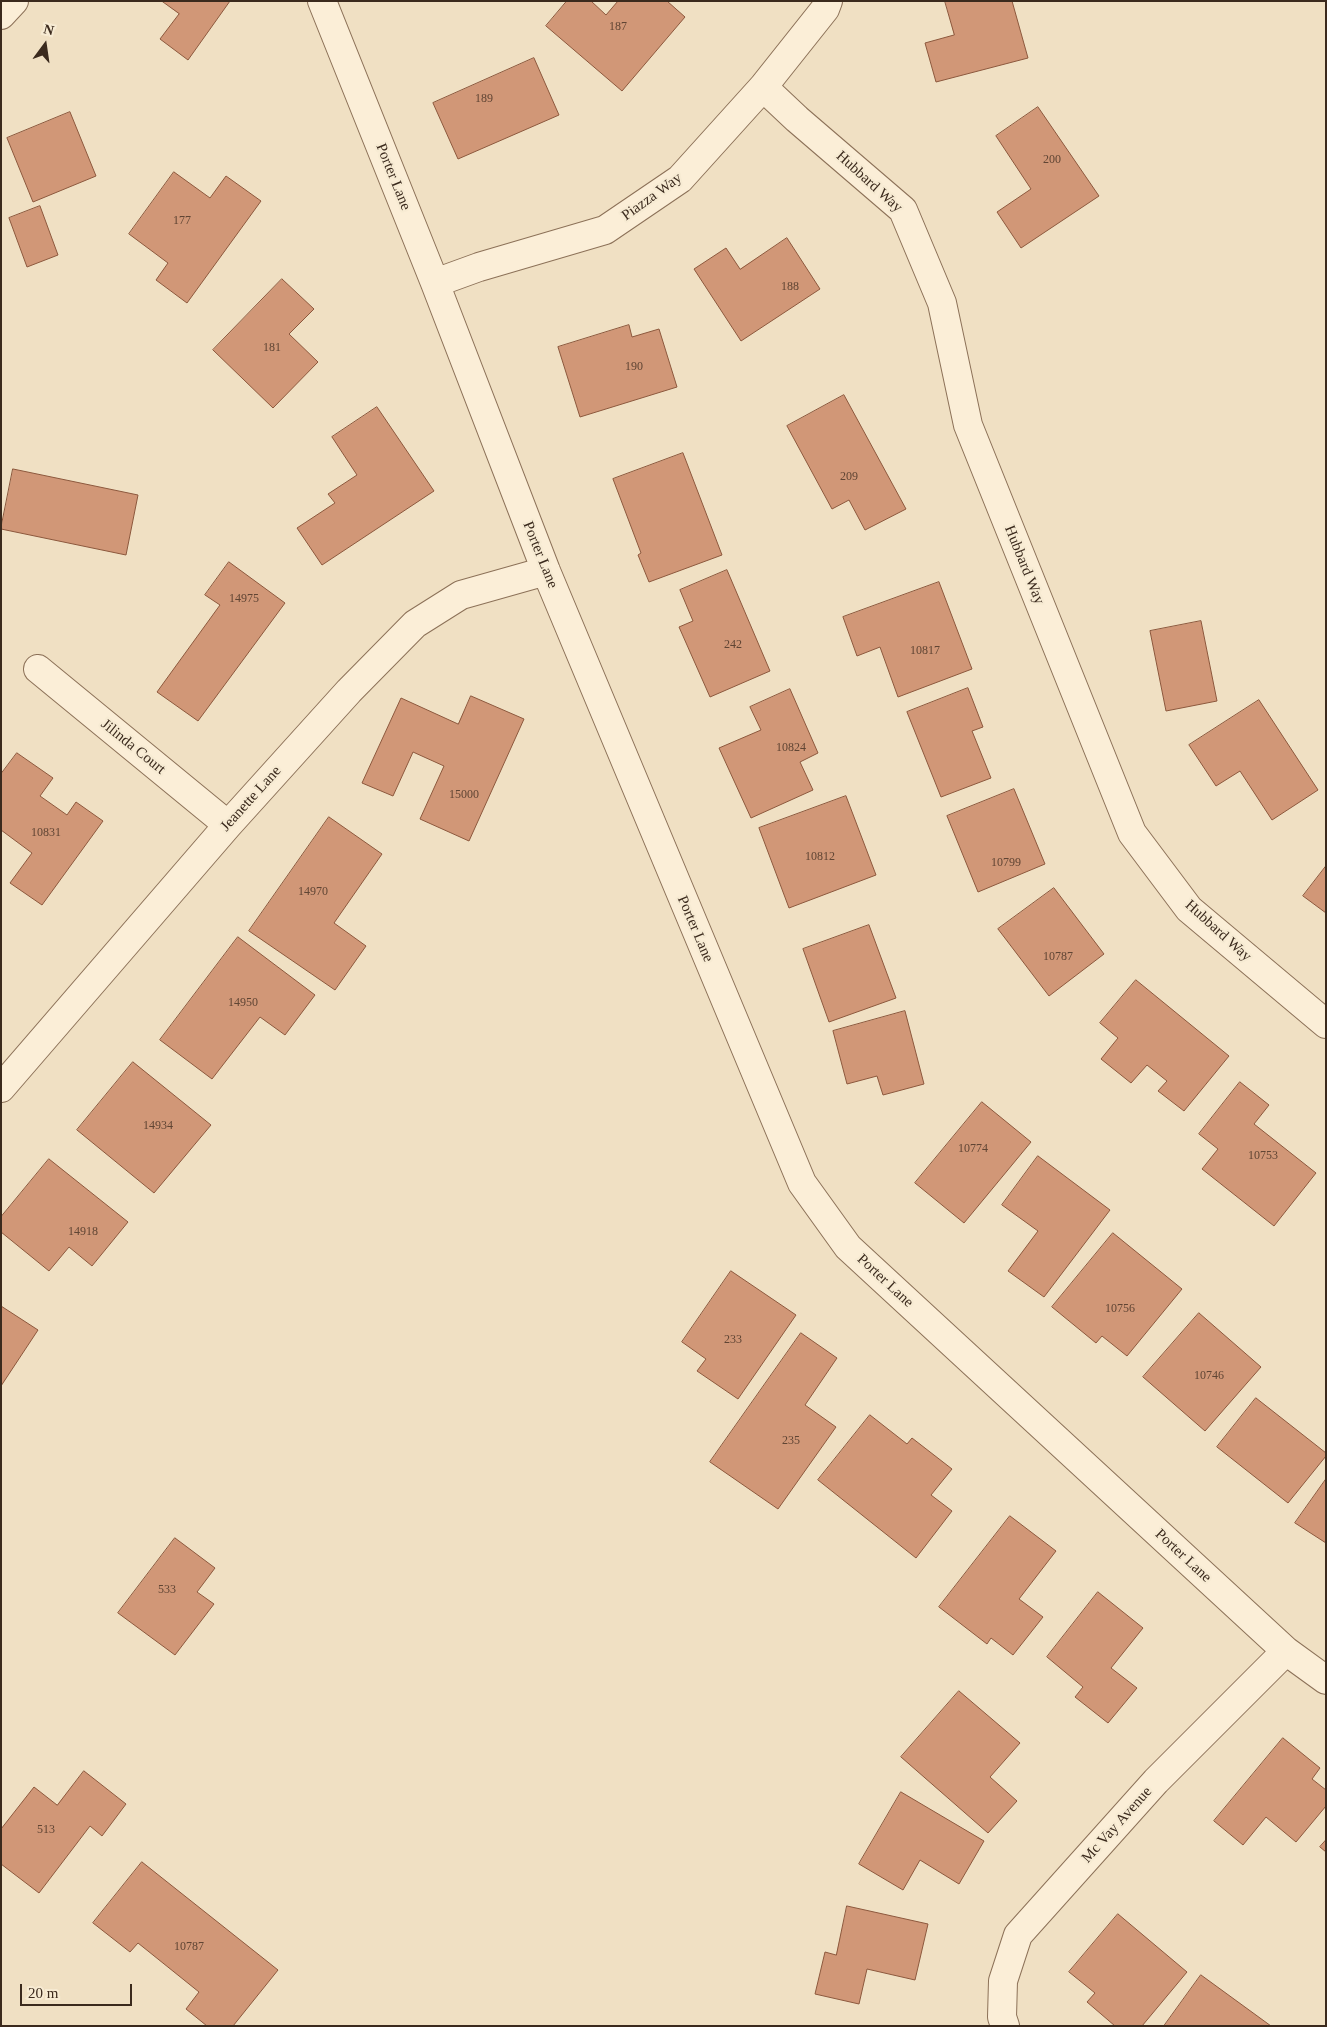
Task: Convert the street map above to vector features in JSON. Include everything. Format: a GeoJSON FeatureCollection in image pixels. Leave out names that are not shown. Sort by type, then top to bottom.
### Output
{"type":"FeatureCollection","features":[{"type":"Feature","properties":{"kind":"street"},"geometry":{"type":"LineString","coordinates":[[1,15],[14,1]]}},
{"type":"Feature","properties":{"kind":"street","name":"Porter Lane"},"geometry":{"type":"LineString","coordinates":[[322,1],[435,283],[546,571],[802,1183],[848,1247],[1286,1651],[1326,1680]]}},
{"type":"Feature","properties":{"kind":"street","name":"Piazza Way"},"geometry":{"type":"LineString","coordinates":[[435,283],[479,267],[605,230],[680,179],[763,87],[825,9],[828,1]]}},
{"type":"Feature","properties":{"kind":"street","name":"Hubbard Way"},"geometry":{"type":"LineString","coordinates":[[763,87],[797,119],[903,210],[942,303],[968,426],[1132,833],[1189,909],[1326,1024]]}},
{"type":"Feature","properties":{"kind":"street","name":"Jeanette Lane"},"geometry":{"type":"LineString","coordinates":[[1,1088],[228,825],[349,690],[414,624],[461,595],[546,571]]}},
{"type":"Feature","properties":{"kind":"street","name":"Jilinda Court"},"geometry":{"type":"LineString","coordinates":[[38,669],[228,825]]}},
{"type":"Feature","properties":{"kind":"street","name":"Mc Vay Avenue"},"geometry":{"type":"LineString","coordinates":[[1005,2026],[1002,2017],[1003,1981],[1018,1935],[1156,1781],[1286,1651]]}},
{"type":"Feature","properties":{"kind":"building"},"geometry":{"type":"Polygon","coordinates":[[[162,1],[230,1],[188,60],[160,39],[179,14],[162,1]]]}},
{"type":"Feature","properties":{"kind":"building"},"geometry":{"type":"Polygon","coordinates":[[[567,1],[591,1],[606,15],[618,1],[667,1],[685,17],[622,91],[546,26],[567,1]]]}},
{"type":"Feature","properties":{"kind":"building"},"geometry":{"type":"Polygon","coordinates":[[[945,1],[1012,1],[1028,58],[936,82],[925,43],[954,35],[945,1]]]}},
{"type":"Feature","properties":{"kind":"building"},"geometry":{"type":"Polygon","coordinates":[[[534,58],[559,115],[458,159],[433,103],[534,58]]]}},
{"type":"Feature","properties":{"kind":"building"},"geometry":{"type":"Polygon","coordinates":[[[1038,107],[1099,196],[1021,248],[997,212],[1031,189],[996,136],[1038,107]]]}},
{"type":"Feature","properties":{"kind":"building"},"geometry":{"type":"Polygon","coordinates":[[[70,112],[96,176],[33,202],[7,138],[70,112]]]}},
{"type":"Feature","properties":{"kind":"building"},"geometry":{"type":"Polygon","coordinates":[[[174,172],[210,198],[226,176],[261,201],[187,303],[156,280],[168,263],[129,234],[174,172]]]}},
{"type":"Feature","properties":{"kind":"building"},"geometry":{"type":"Polygon","coordinates":[[[40,206],[58,255],[27,267],[9,218],[40,206]]]}},
{"type":"Feature","properties":{"kind":"building"},"geometry":{"type":"Polygon","coordinates":[[[787,238],[820,289],[741,341],[694,269],[726,248],[740,269],[787,238]]]}},
{"type":"Feature","properties":{"kind":"building"},"geometry":{"type":"Polygon","coordinates":[[[282,279],[314,309],[289,334],[318,362],[273,408],[213,350],[282,279]]]}},
{"type":"Feature","properties":{"kind":"building"},"geometry":{"type":"Polygon","coordinates":[[[629,325],[632,337],[659,329],[677,387],[580,417],[558,347],[629,325]]]}},
{"type":"Feature","properties":{"kind":"building"},"geometry":{"type":"Polygon","coordinates":[[[844,395],[906,509],[865,530],[849,500],[832,509],[787,426],[844,395]]]}},
{"type":"Feature","properties":{"kind":"building"},"geometry":{"type":"Polygon","coordinates":[[[377,407],[434,491],[322,565],[297,528],[335,503],[328,494],[357,475],[332,437],[377,407]]]}},
{"type":"Feature","properties":{"kind":"building"},"geometry":{"type":"Polygon","coordinates":[[[683,453],[722,555],[649,582],[638,555],[641,553],[613,479],[683,453]]]}},
{"type":"Feature","properties":{"kind":"building"},"geometry":{"type":"Polygon","coordinates":[[[13,469],[138,495],[126,555],[1,529],[13,469]]]}},
{"type":"Feature","properties":{"kind":"building"},"geometry":{"type":"Polygon","coordinates":[[[229,562],[285,603],[198,721],[157,692],[220,605],[205,595],[229,562]]]}},
{"type":"Feature","properties":{"kind":"building"},"geometry":{"type":"Polygon","coordinates":[[[727,570],[770,671],[710,697],[679,627],[693,621],[680,590],[727,570]]]}},
{"type":"Feature","properties":{"kind":"building"},"geometry":{"type":"Polygon","coordinates":[[[939,582],[972,669],[898,697],[880,647],[857,656],[843,617],[939,582]]]}},
{"type":"Feature","properties":{"kind":"building"},"geometry":{"type":"Polygon","coordinates":[[[1201,621],[1217,701],[1166,711],[1150,631],[1201,621]]]}},
{"type":"Feature","properties":{"kind":"building"},"geometry":{"type":"Polygon","coordinates":[[[968,688],[983,727],[972,731],[991,778],[941,797],[907,712],[968,688]]]}},
{"type":"Feature","properties":{"kind":"building"},"geometry":{"type":"Polygon","coordinates":[[[790,689],[818,753],[800,762],[813,790],[751,818],[719,748],[761,730],[750,707],[790,689]]]}},
{"type":"Feature","properties":{"kind":"building"},"geometry":{"type":"Polygon","coordinates":[[[471,696],[524,719],[469,841],[420,819],[444,766],[413,752],[393,796],[362,783],[401,698],[458,724],[471,696]]]}},
{"type":"Feature","properties":{"kind":"building"},"geometry":{"type":"Polygon","coordinates":[[[1259,700],[1318,790],[1272,820],[1240,771],[1216,786],[1189,745],[1259,700]]]}},
{"type":"Feature","properties":{"kind":"building"},"geometry":{"type":"Polygon","coordinates":[[[17,753],[53,778],[40,796],[67,815],[76,802],[103,821],[42,905],[10,883],[32,853],[1,830],[1,774],[17,753]]]}},
{"type":"Feature","properties":{"kind":"building"},"geometry":{"type":"Polygon","coordinates":[[[1014,789],[1045,864],[978,892],[947,816],[1014,789]]]}},
{"type":"Feature","properties":{"kind":"building"},"geometry":{"type":"Polygon","coordinates":[[[846,796],[876,875],[789,908],[759,828],[846,796]]]}},
{"type":"Feature","properties":{"kind":"building"},"geometry":{"type":"Polygon","coordinates":[[[329,817],[382,854],[334,923],[366,946],[335,990],[249,931],[329,817]]]}},
{"type":"Feature","properties":{"kind":"building"},"geometry":{"type":"Polygon","coordinates":[[[1326,866],[1326,913],[1303,896],[1326,866]]]}},
{"type":"Feature","properties":{"kind":"building"},"geometry":{"type":"Polygon","coordinates":[[[1054,888],[1104,954],[1049,996],[998,929],[1054,888]]]}},
{"type":"Feature","properties":{"kind":"building"},"geometry":{"type":"Polygon","coordinates":[[[869,925],[896,998],[829,1022],[803,949],[869,925]]]}},
{"type":"Feature","properties":{"kind":"building"},"geometry":{"type":"Polygon","coordinates":[[[238,937],[315,995],[285,1035],[260,1017],[212,1079],[160,1040],[238,937]]]}},
{"type":"Feature","properties":{"kind":"building"},"geometry":{"type":"Polygon","coordinates":[[[1136,980],[1229,1056],[1184,1111],[1158,1091],[1167,1081],[1147,1065],[1131,1083],[1101,1059],[1118,1038],[1100,1023],[1136,980]]]}},
{"type":"Feature","properties":{"kind":"building"},"geometry":{"type":"Polygon","coordinates":[[[905,1011],[924,1084],[883,1095],[877,1076],[847,1084],[833,1031],[905,1011]]]}},
{"type":"Feature","properties":{"kind":"building"},"geometry":{"type":"Polygon","coordinates":[[[133,1062],[211,1125],[154,1193],[77,1130],[133,1062]]]}},
{"type":"Feature","properties":{"kind":"building"},"geometry":{"type":"Polygon","coordinates":[[[1240,1082],[1269,1105],[1254,1124],[1316,1173],[1274,1226],[1202,1169],[1218,1149],[1199,1134],[1240,1082]]]}},
{"type":"Feature","properties":{"kind":"building"},"geometry":{"type":"Polygon","coordinates":[[[982,1102],[1031,1142],[964,1223],[915,1183],[982,1102]]]}},
{"type":"Feature","properties":{"kind":"building"},"geometry":{"type":"Polygon","coordinates":[[[1038,1156],[1110,1210],[1044,1297],[1008,1271],[1038,1231],[1002,1205],[1038,1156]]]}},
{"type":"Feature","properties":{"kind":"building"},"geometry":{"type":"Polygon","coordinates":[[[49,1159],[128,1222],[92,1266],[69,1247],[49,1271],[1,1232],[1,1217],[49,1159]]]}},
{"type":"Feature","properties":{"kind":"building"},"geometry":{"type":"Polygon","coordinates":[[[1113,1233],[1182,1289],[1127,1356],[1102,1336],[1096,1343],[1052,1307],[1113,1233]]]}},
{"type":"Feature","properties":{"kind":"building"},"geometry":{"type":"Polygon","coordinates":[[[731,1271],[796,1315],[738,1399],[697,1371],[706,1359],[682,1342],[731,1271]]]}},
{"type":"Feature","properties":{"kind":"building"},"geometry":{"type":"Polygon","coordinates":[[[1,1306],[38,1330],[1,1386],[1,1306]]]}},
{"type":"Feature","properties":{"kind":"building"},"geometry":{"type":"Polygon","coordinates":[[[1199,1313],[1261,1367],[1205,1431],[1143,1377],[1199,1313]]]}},
{"type":"Feature","properties":{"kind":"building"},"geometry":{"type":"Polygon","coordinates":[[[801,1333],[837,1358],[805,1405],[836,1427],[778,1509],[710,1462],[801,1333]]]}},
{"type":"Feature","properties":{"kind":"building"},"geometry":{"type":"Polygon","coordinates":[[[1256,1398],[1326,1453],[1326,1456],[1288,1503],[1217,1447],[1256,1398]]]}},
{"type":"Feature","properties":{"kind":"building"},"geometry":{"type":"Polygon","coordinates":[[[870,1415],[907,1444],[912,1438],[952,1469],[931,1495],[952,1511],[916,1558],[818,1480],[870,1415]]]}},
{"type":"Feature","properties":{"kind":"building"},"geometry":{"type":"Polygon","coordinates":[[[1326,1479],[1326,1543],[1295,1523],[1326,1479]]]}},
{"type":"Feature","properties":{"kind":"building"},"geometry":{"type":"Polygon","coordinates":[[[1010,1516],[1056,1551],[1019,1599],[1043,1617],[1013,1655],[991,1638],[987,1644],[939,1607],[1010,1516]]]}},
{"type":"Feature","properties":{"kind":"building"},"geometry":{"type":"Polygon","coordinates":[[[175,1538],[215,1568],[197,1592],[214,1604],[175,1655],[118,1613],[175,1538]]]}},
{"type":"Feature","properties":{"kind":"building"},"geometry":{"type":"Polygon","coordinates":[[[1098,1592],[1143,1628],[1111,1668],[1137,1688],[1108,1723],[1075,1697],[1083,1687],[1047,1657],[1098,1592]]]}},
{"type":"Feature","properties":{"kind":"building"},"geometry":{"type":"Polygon","coordinates":[[[959,1691],[1020,1743],[990,1777],[1017,1801],[988,1833],[901,1757],[959,1691]]]}},
{"type":"Feature","properties":{"kind":"building"},"geometry":{"type":"Polygon","coordinates":[[[1283,1738],[1320,1768],[1312,1779],[1326,1790],[1326,1806],[1296,1842],[1266,1817],[1243,1845],[1214,1821],[1283,1738]]]}},
{"type":"Feature","properties":{"kind":"building"},"geometry":{"type":"Polygon","coordinates":[[[84,1771],[126,1804],[102,1836],[90,1826],[39,1893],[1,1864],[1,1829],[34,1787],[57,1805],[84,1771]]]}},
{"type":"Feature","properties":{"kind":"building"},"geometry":{"type":"Polygon","coordinates":[[[901,1792],[984,1841],[959,1884],[920,1860],[903,1890],[859,1864],[901,1792]]]}},
{"type":"Feature","properties":{"kind":"building"},"geometry":{"type":"Polygon","coordinates":[[[1326,1840],[1326,1852],[1320,1847],[1326,1840]]]}},
{"type":"Feature","properties":{"kind":"building"},"geometry":{"type":"Polygon","coordinates":[[[142,1862],[278,1970],[233,2026],[207,2026],[186,2009],[199,1992],[138,1943],[130,1952],[93,1923],[142,1862]]]}},
{"type":"Feature","properties":{"kind":"building"},"geometry":{"type":"Polygon","coordinates":[[[847,1906],[928,1924],[915,1980],[867,1969],[859,2004],[815,1994],[825,1952],[836,1955],[847,1906]]]}},
{"type":"Feature","properties":{"kind":"building"},"geometry":{"type":"Polygon","coordinates":[[[1118,1914],[1187,1972],[1142,2026],[1115,2026],[1087,2002],[1095,1993],[1069,1972],[1118,1914]]]}},
{"type":"Feature","properties":{"kind":"building"},"geometry":{"type":"Polygon","coordinates":[[[1201,1975],[1271,2026],[1164,2026],[1201,1975]]]}}]}
